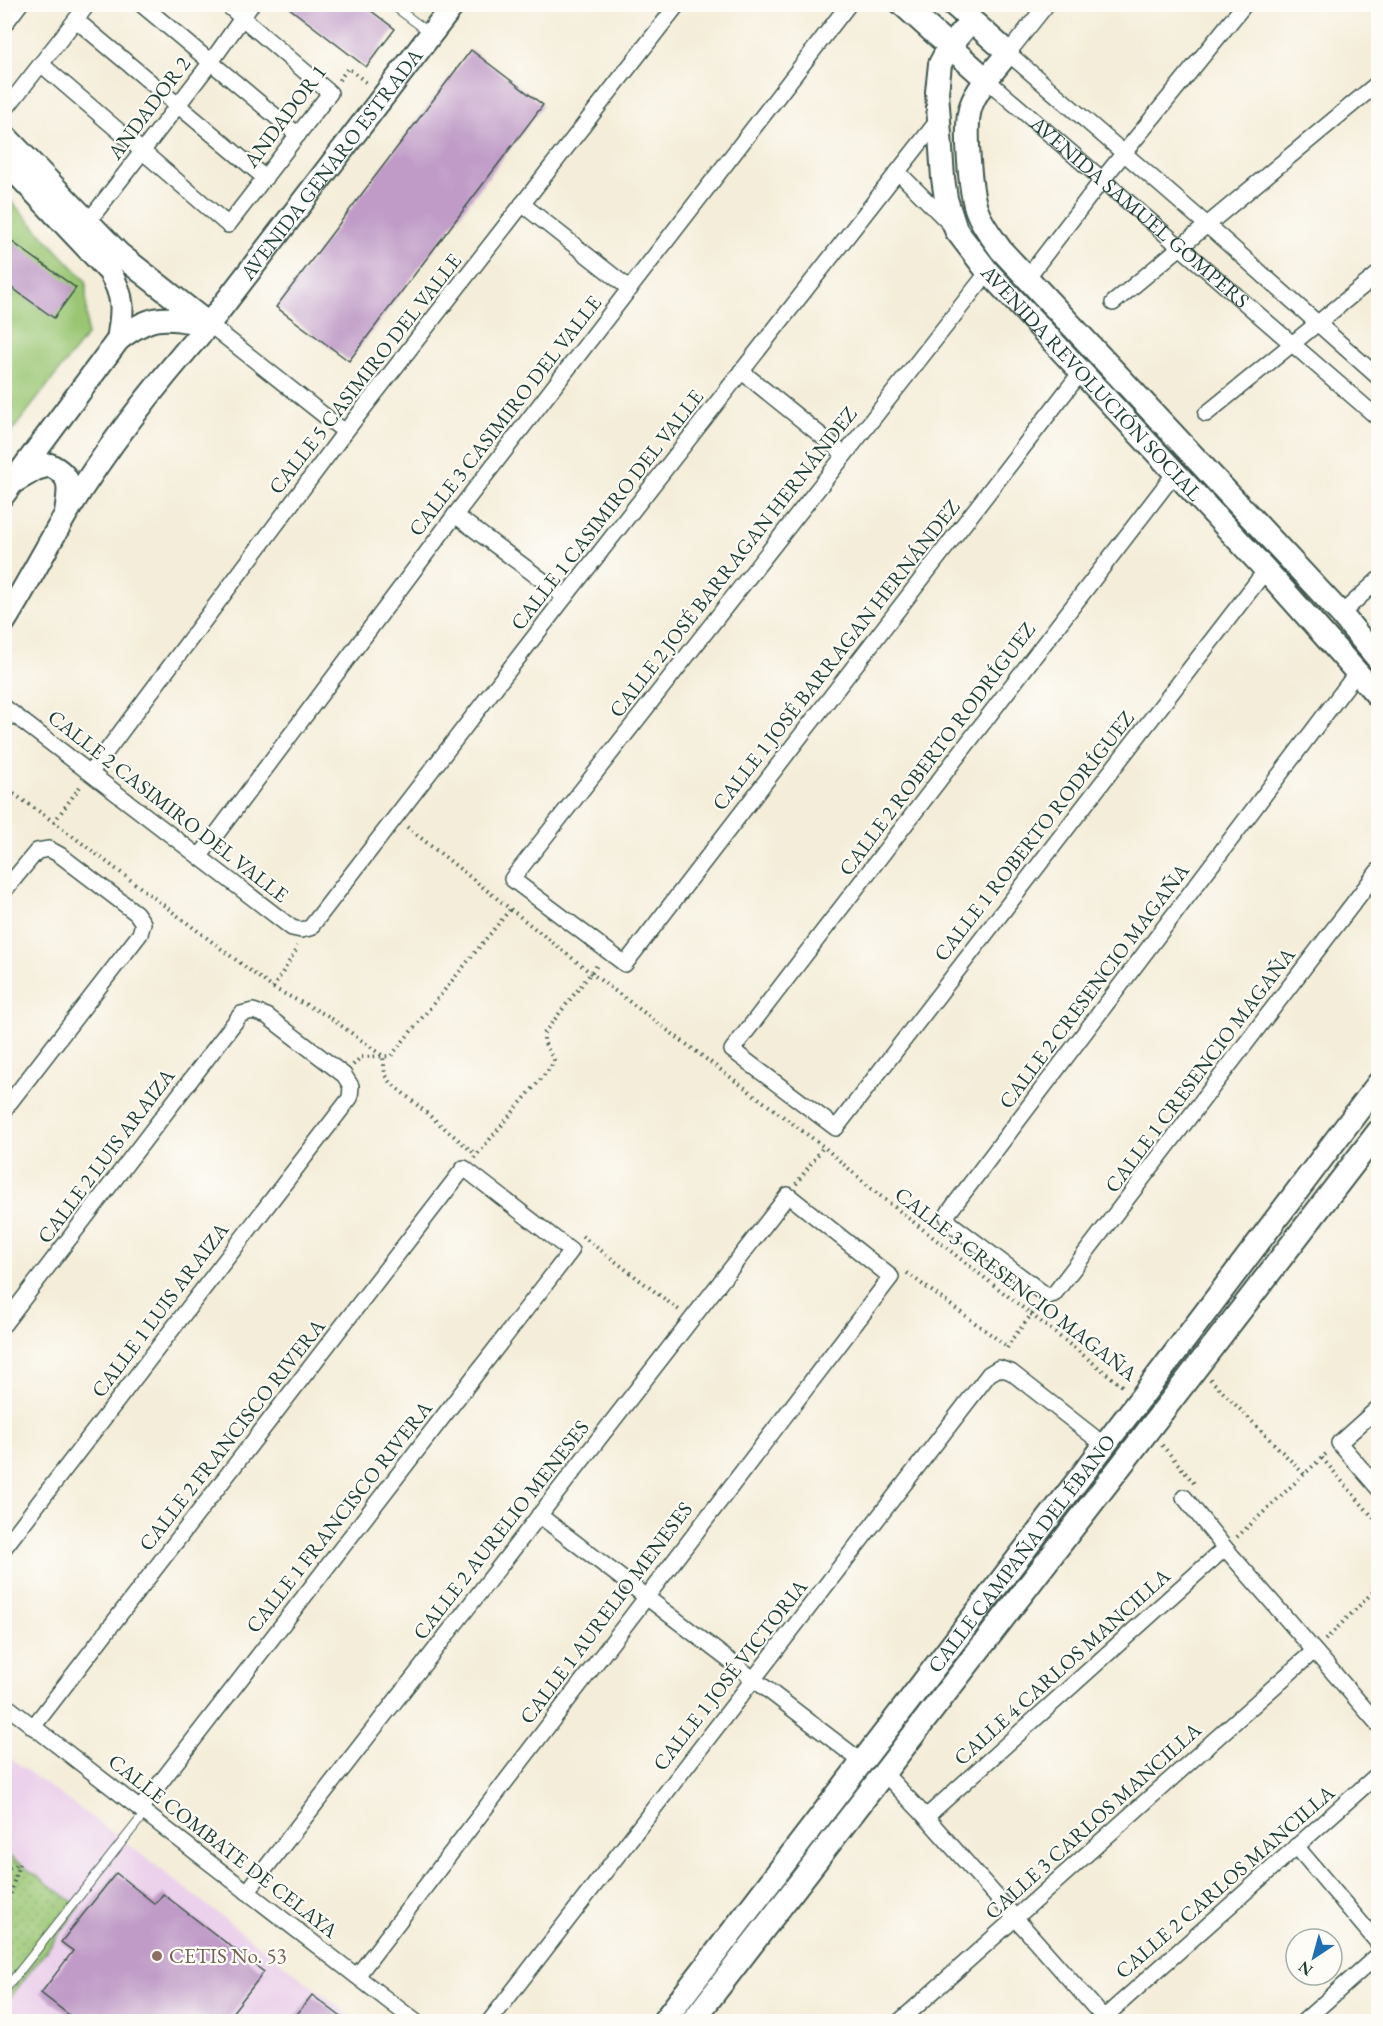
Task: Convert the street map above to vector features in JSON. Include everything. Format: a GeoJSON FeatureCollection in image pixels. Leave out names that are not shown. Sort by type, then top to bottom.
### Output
{"type":"FeatureCollection","features":[{"type":"Feature","properties":{"kind":"street"},"geometry":{"type":"LineString","coordinates":[[4,25],[21,4]]}},
{"type":"Feature","properties":{"kind":"street"},"geometry":{"type":"LineString","coordinates":[[4,111],[88,4]]}},
{"type":"Feature","properties":{"kind":"street"},"geometry":{"type":"LineString","coordinates":[[141,4],[298,135]]}},
{"type":"Feature","properties":{"kind":"street"},"geometry":{"type":"LineString","coordinates":[[226,4],[330,93]]}},
{"type":"Feature","properties":{"kind":"street","name":"ANDADOR 2"},"geometry":{"type":"LineString","coordinates":[[87,222],[211,62],[252,4]]}},
{"type":"Feature","properties":{"kind":"street","name":"AVENIDA GENARO ESTRADA"},"geometry":{"type":"LineString","coordinates":[[4,622],[66,514],[114,441],[166,373],[209,324],[454,4]]}},
{"type":"Feature","properties":{"kind":"street","name":"CALLE 5 CASIMIRO DEL VALLE"},"geometry":{"type":"LineString","coordinates":[[91,772],[345,432],[678,4]]}},
{"type":"Feature","properties":{"kind":"street","name":"CALLE 3 CASIMIRO DEL VALLE"},"geometry":{"type":"LineString","coordinates":[[200,856],[455,515],[849,4]]}},
{"type":"Feature","properties":{"kind":"street","name":"AVENIDA SAMUEL GOMPERS"},"geometry":{"type":"LineString","coordinates":[[902,4],[1378,418]]}},
{"type":"Feature","properties":{"kind":"street","name":"AVENIDA SAMUEL GOMPERS"},"geometry":{"type":"LineString","coordinates":[[953,4],[1378,376]]}},
{"type":"Feature","properties":{"kind":"street"},"geometry":{"type":"LineString","coordinates":[[1008,53],[1047,4]]}},
{"type":"Feature","properties":{"kind":"street"},"geometry":{"type":"LineString","coordinates":[[1027,278],[1102,180],[1245,4]]}},
{"type":"Feature","properties":{"kind":"street"},"geometry":{"type":"LineString","coordinates":[[76,20],[265,178]]}},
{"type":"Feature","properties":{"kind":"street","name":"AVENIDA REVOLUCIÓN SOCIAL"},"geometry":{"type":"LineString","coordinates":[[971,21],[949,47],[940,64],[937,92],[943,178],[946,199],[956,230],[988,272],[1266,570],[1378,696]]}},
{"type":"Feature","properties":{"kind":"street","name":"AVENIDA REVOLUCIÓN SOCIAL"},"geometry":{"type":"LineString","coordinates":[[1008,53],[970,106],[972,187],[977,210],[986,230],[1001,250],[1341,614],[1378,658]]}},
{"type":"Feature","properties":{"kind":"street"},"geometry":{"type":"LineString","coordinates":[[41,64],[142,150]]}},
{"type":"Feature","properties":{"kind":"street"},"geometry":{"type":"LineString","coordinates":[[1113,303],[1378,83]]}},
{"type":"Feature","properties":{"kind":"street","name":"ANDADOR 1"},"geometry":{"type":"LineString","coordinates":[[142,150],[228,225],[330,93]]}},
{"type":"Feature","properties":{"kind":"street","name":"CALLE 1 CASIMIRO DEL VALLE"},"geometry":{"type":"LineString","coordinates":[[306,929],[939,119]]}},
{"type":"Feature","properties":{"kind":"street"},"geometry":{"type":"LineString","coordinates":[[4,135],[119,254],[345,432]]}},
{"type":"Feature","properties":{"kind":"street"},"geometry":{"type":"LineString","coordinates":[[4,160],[109,271],[118,286],[122,299],[123,315],[118,340]]}},
{"type":"Feature","properties":{"kind":"street"},"geometry":{"type":"LineString","coordinates":[[898,172],[956,230]]}},
{"type":"Feature","properties":{"kind":"street"},"geometry":{"type":"LineString","coordinates":[[522,204],[630,289]]}},
{"type":"Feature","properties":{"kind":"street","name":"CALLE 2 JOSÉ BARRAGAN HERNÁNDEZ"},"geometry":{"type":"LineString","coordinates":[[525,890],[512,879],[988,272]]}},
{"type":"Feature","properties":{"kind":"street"},"geometry":{"type":"LineString","coordinates":[[1206,414],[1378,274]]}},
{"type":"Feature","properties":{"kind":"street"},"geometry":{"type":"LineString","coordinates":[[9,488],[118,340],[137,325],[149,320],[170,318],[209,324]]}},
{"type":"Feature","properties":{"kind":"street"},"geometry":{"type":"LineString","coordinates":[[741,371],[844,454]]}},
{"type":"Feature","properties":{"kind":"street","name":"CALLE 1 JOSÉ BARRAGAN HERNÁNDEZ"},"geometry":{"type":"LineString","coordinates":[[607,951],[625,964],[1081,372]]}},
{"type":"Feature","properties":{"kind":"street"},"geometry":{"type":"LineString","coordinates":[[9,488],[36,469],[50,465],[66,476],[69,486],[66,514]]}},
{"type":"Feature","properties":{"kind":"street","name":"CALLE 2 ROBERTO RODRÍGUEZ"},"geometry":{"type":"LineString","coordinates":[[836,1128],[732,1050],[1175,473]]}},
{"type":"Feature","properties":{"kind":"street"},"geometry":{"type":"LineString","coordinates":[[455,515],[565,597]]}},
{"type":"Feature","properties":{"kind":"street","name":"CALLE 1 ROBERTO RODRÍGUEZ"},"geometry":{"type":"LineString","coordinates":[[836,1128],[1266,570]]}},
{"type":"Feature","properties":{"kind":"street"},"geometry":{"type":"LineString","coordinates":[[1341,614],[1374,584]]}},
{"type":"Feature","properties":{"kind":"street","name":"CALLE 2 CRESENCIO MAGAÑA"},"geometry":{"type":"LineString","coordinates":[[1051,1295],[950,1223],[947,1216],[1358,671]]}},
{"type":"Feature","properties":{"kind":"street","name":"CALLE 2 CASIMIRO DEL VALLE"},"geometry":{"type":"LineString","coordinates":[[4,707],[292,928],[306,929]]}},
{"type":"Feature","properties":{"kind":"street"},"geometry":{"type":"LineString","coordinates":[[4,891],[37,851],[49,849],[136,913],[143,923],[140,934],[4,1110]]}},
{"type":"Feature","properties":{"kind":"street","name":"CALLE 1 CRESENCIO MAGAÑA"},"geometry":{"type":"LineString","coordinates":[[1051,1295],[1378,871]]}},
{"type":"Feature","properties":{"kind":"street"},"geometry":{"type":"LineString","coordinates":[[525,890],[607,951]]}},
{"type":"Feature","properties":{"kind":"street","name":"CALLE 2 LUIS ARAIZA"},"geometry":{"type":"LineString","coordinates":[[4,1324],[241,1014],[253,1011],[267,1016],[344,1075]]}},
{"type":"Feature","properties":{"kind":"street","name":"CALLE 1 LUIS ARAIZA"},"geometry":{"type":"LineString","coordinates":[[4,1548],[350,1098],[351,1086],[344,1075]]}},
{"type":"Feature","properties":{"kind":"street","name":"CALLE CAMPAÑA DEL ÉBANO"},"geometry":{"type":"LineString","coordinates":[[663,2022],[1378,1084]]}},
{"type":"Feature","properties":{"kind":"street","name":"CALLE CAMPAÑA DEL ÉBANO"},"geometry":{"type":"LineString","coordinates":[[692,2022],[1378,1132]]}},
{"type":"Feature","properties":{"kind":"street","name":"CALLE 1 FRANCISCO RIVERA"},"geometry":{"type":"LineString","coordinates":[[143,1811],[571,1251],[464,1168]]}},
{"type":"Feature","properties":{"kind":"street","name":"CALLE 2 FRANCISCO RIVERA"},"geometry":{"type":"LineString","coordinates":[[33,1727],[464,1168]]}},
{"type":"Feature","properties":{"kind":"street"},"geometry":{"type":"LineString","coordinates":[[788,1195],[891,1277]]}},
{"type":"Feature","properties":{"kind":"street","name":"CALLE 2 AURELIO MENESES"},"geometry":{"type":"LineString","coordinates":[[248,1892],[788,1195]]}},
{"type":"Feature","properties":{"kind":"street","name":"CALLE 1 AURELIO MENESES"},"geometry":{"type":"LineString","coordinates":[[357,1976],[645,1596],[891,1277]]}},
{"type":"Feature","properties":{"kind":"street"},"geometry":{"type":"LineString","coordinates":[[1005,1370],[1104,1445]]}},
{"type":"Feature","properties":{"kind":"street","name":"CALLE 1 JOSÉ VICTORIA"},"geometry":{"type":"LineString","coordinates":[[489,2022],[989,1374],[1005,1370]]}},
{"type":"Feature","properties":{"kind":"street"},"geometry":{"type":"LineString","coordinates":[[1378,1408],[1339,1443],[1378,1488]]}},
{"type":"Feature","properties":{"kind":"street"},"geometry":{"type":"LineString","coordinates":[[1184,1497],[1225,1548],[1378,1724]]}},
{"type":"Feature","properties":{"kind":"street"},"geometry":{"type":"LineString","coordinates":[[539,1515],[862,1762]]}},
{"type":"Feature","properties":{"kind":"street","name":"CALLE 4 CARLOS MANCILLA"},"geometry":{"type":"LineString","coordinates":[[926,1817],[1225,1548]]}},
{"type":"Feature","properties":{"kind":"street"},"geometry":{"type":"LineString","coordinates":[[990,1594],[1011,1609]]}},
{"type":"Feature","properties":{"kind":"street","name":"CALLE 3 CARLOS MANCILLA"},"geometry":{"type":"LineString","coordinates":[[899,2022],[1314,1651]]}},
{"type":"Feature","properties":{"kind":"street","name":"CALLE COMBATE DE CELAYA"},"geometry":{"type":"LineString","coordinates":[[5,1705],[416,2022]]}},
{"type":"Feature","properties":{"kind":"street"},"geometry":{"type":"LineString","coordinates":[[885,1774],[1016,1918],[1101,2019]]}},
{"type":"Feature","properties":{"kind":"street","name":"CALLE 2 CARLOS MANCILLA"},"geometry":{"type":"LineString","coordinates":[[1101,2019],[1378,1774]]}},
{"type":"Feature","properties":{"kind":"street"},"geometry":{"type":"LineString","coordinates":[[1296,1846],[1378,1942]]}},
{"type":"Feature","properties":{"kind":"street"},"geometry":{"type":"LineString","coordinates":[[1303,2022],[1378,1955]]}},
{"type":"Feature","properties":{"kind":"lane"},"geometry":{"type":"LineString","coordinates":[[391,4],[431,34]]}},
{"type":"Feature","properties":{"kind":"lane"},"geometry":{"type":"LineString","coordinates":[[4,1991],[143,1811]]}},
{"type":"Feature","properties":{"kind":"path","name":"ANDADOR 1"},"geometry":{"type":"LineString","coordinates":[[330,93],[348,68],[383,95]]}},
{"type":"Feature","properties":{"kind":"path"},"geometry":{"type":"LineString","coordinates":[[54,822],[91,772]]}},
{"type":"Feature","properties":{"kind":"path"},"geometry":{"type":"LineString","coordinates":[[4,787],[54,822],[273,988],[328,1016],[382,1056],[385,1074],[391,1083],[485,1162]]}},
{"type":"Feature","properties":{"kind":"path","name":"CALLE 3 CRESENCIO MAGAÑA"},"geometry":{"type":"LineString","coordinates":[[395,818],[591,973],[824,1147],[874,1191],[1140,1399]]}},
{"type":"Feature","properties":{"kind":"path"},"geometry":{"type":"LineString","coordinates":[[344,1075],[361,1057],[391,1056],[525,890]]}},
{"type":"Feature","properties":{"kind":"path"},"geometry":{"type":"LineString","coordinates":[[273,988],[296,952],[306,929]]}},
{"type":"Feature","properties":{"kind":"path"},"geometry":{"type":"LineString","coordinates":[[464,1168],[551,1066],[554,1060],[544,1042],[544,1033],[607,951]]}},
{"type":"Feature","properties":{"kind":"path"},"geometry":{"type":"LineString","coordinates":[[788,1195],[836,1128]]}},
{"type":"Feature","properties":{"kind":"path"},"geometry":{"type":"LineString","coordinates":[[573,1230],[691,1319]]}},
{"type":"Feature","properties":{"kind":"path"},"geometry":{"type":"LineString","coordinates":[[891,1277],[899,1271],[906,1272],[1008,1347]]}},
{"type":"Feature","properties":{"kind":"path"},"geometry":{"type":"LineString","coordinates":[[1005,1370],[1008,1347],[1012,1339],[1051,1295]]}},
{"type":"Feature","properties":{"kind":"path"},"geometry":{"type":"LineString","coordinates":[[1198,1367],[1305,1475]]}},
{"type":"Feature","properties":{"kind":"path"},"geometry":{"type":"LineString","coordinates":[[1225,1548],[1339,1443]]}},
{"type":"Feature","properties":{"kind":"path"},"geometry":{"type":"LineString","coordinates":[[1322,1458],[1378,1523]]}},
{"type":"Feature","properties":{"kind":"path"},"geometry":{"type":"LineString","coordinates":[[1314,1651],[1378,1587]]}},
{"type":"Feature","properties":{"kind":"path"},"geometry":{"type":"LineString","coordinates":[[4,1871],[9,1864]]}},
{"type":"Feature","properties":{"kind":"path"},"geometry":{"type":"LineString","coordinates":[[4,1871],[19,1864],[4,1917]]}},
{"type":"Feature","properties":{"kind":"shaded area","name":"CETIS No. 53"},"geometry":{"type":"Polygon","coordinates":[[[4,1754],[128,1844],[357,2021],[5,2021],[4,1754]]]}},
{"type":"Feature","properties":{"kind":"green space"},"geometry":{"type":"Polygon","coordinates":[[[5,195],[86,281],[87,335],[5,440],[5,195]]]}},
{"type":"Feature","properties":{"kind":"green space"},"geometry":{"type":"Polygon","coordinates":[[[5,1853],[80,1907],[5,2004],[5,1853]]]}},
{"type":"Feature","properties":{"kind":"building"},"geometry":{"type":"Polygon","coordinates":[[[284,4],[362,4],[395,29],[366,67],[284,4]]]}},
{"type":"Feature","properties":{"kind":"building"},"geometry":{"type":"Polygon","coordinates":[[[471,50],[543,105],[349,361],[276,307],[471,50]]]}},
{"type":"Feature","properties":{"kind":"building"},"geometry":{"type":"Polygon","coordinates":[[[4,236],[76,288],[54,318],[4,282],[4,236]]]}},
{"type":"Feature","properties":{"kind":"building","name":"CETIS No. 53"},"geometry":{"type":"Polygon","coordinates":[[[116,1873],[155,1904],[163,1894],[264,1972],[225,2022],[78,2022],[41,1993],[73,1951],[61,1942],[116,1873]]]}},
{"type":"Feature","properties":{"kind":"building"},"geometry":{"type":"Polygon","coordinates":[[[312,1995],[348,2022],[291,2022],[312,1995]]]}},
{"type":"Feature","properties":{"kind":"place","name":"CETIS No. 53"},"geometry":{"type":"Point","coordinates":[157,1956]}}]}
